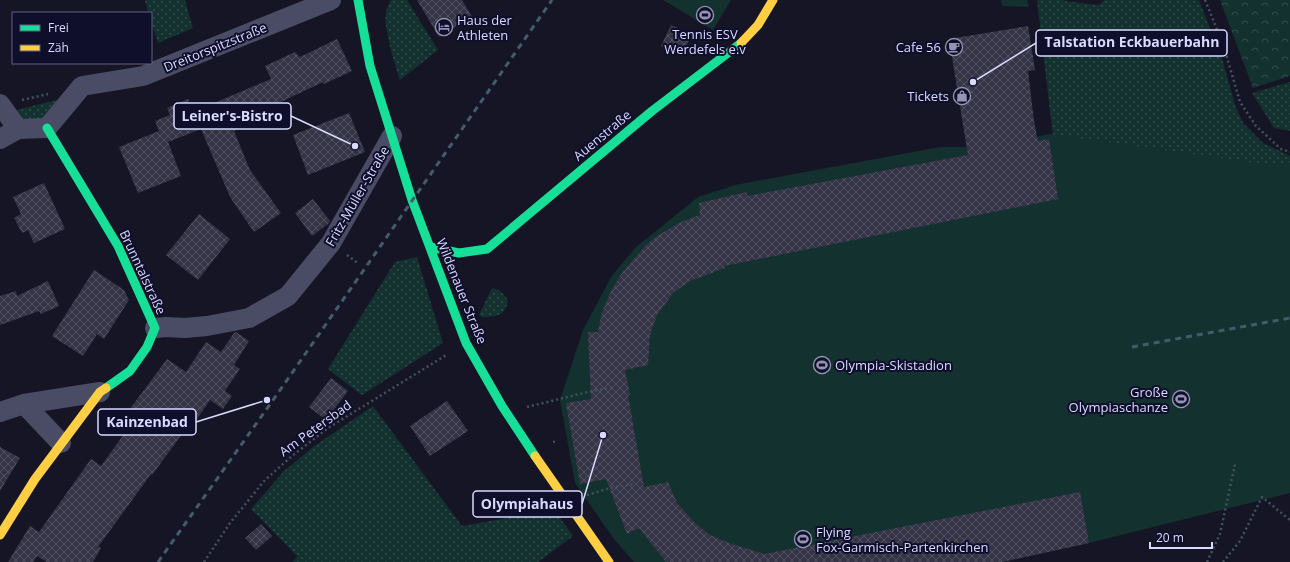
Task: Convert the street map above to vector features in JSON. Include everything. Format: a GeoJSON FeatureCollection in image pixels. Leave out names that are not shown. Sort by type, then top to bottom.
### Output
{"type":"FeatureCollection","features":[{"type":"Feature","properties":{"kind":"street","name":"Dreitorspitzstraße"},"geometry":{"type":"LineString","coordinates":[[82,86],[143,76],[330,0]]}},
{"type":"Feature","properties":{"kind":"street","name":"Wildenauer Straße"},"geometry":{"type":"LineString","coordinates":[[358,0],[370,66],[412,200],[466,343],[506,412],[608,562]]}},
{"type":"Feature","properties":{"kind":"street","name":"Auenstraße"},"geometry":{"type":"LineString","coordinates":[[430,247],[459,253],[486,248],[652,111],[737,46],[758,25],[773,0]]}},
{"type":"Feature","properties":{"kind":"street"},"geometry":{"type":"LineString","coordinates":[[0,139],[18,129],[47,128],[82,86]]}},
{"type":"Feature","properties":{"kind":"street"},"geometry":{"type":"LineString","coordinates":[[1,105],[18,129]]}},
{"type":"Feature","properties":{"kind":"street","name":"Brunntalstraße"},"geometry":{"type":"LineString","coordinates":[[0,535],[35,479],[61,443],[100,392],[130,371],[147,347],[155,328],[118,246],[47,128]]}},
{"type":"Feature","properties":{"kind":"street","name":"Fritz-Müller-Straße"},"geometry":{"type":"LineString","coordinates":[[155,328],[207,326],[249,318],[288,296],[331,243],[392,136]]}},
{"type":"Feature","properties":{"kind":"street"},"geometry":{"type":"LineString","coordinates":[[0,412],[24,404],[100,392]]}},
{"type":"Feature","properties":{"kind":"street"},"geometry":{"type":"LineString","coordinates":[[24,404],[61,443]]}},
{"type":"Feature","properties":{"kind":"path"},"geometry":{"type":"LineString","coordinates":[[1205,0],[1223,44],[1240,102],[1256,126],[1281,149],[1290,152]]}},
{"type":"Feature","properties":{"kind":"path"},"geometry":{"type":"LineString","coordinates":[[1,105],[82,86]]}},
{"type":"Feature","properties":{"kind":"path"},"geometry":{"type":"LineString","coordinates":[[347,255],[360,264]]}},
{"type":"Feature","properties":{"kind":"path","name":"Am Petersbad"},"geometry":{"type":"LineString","coordinates":[[204,562],[230,523],[260,486],[292,456],[328,428],[366,403],[466,343]]}},
{"type":"Feature","properties":{"kind":"path"},"geometry":{"type":"LineString","coordinates":[[506,412],[592,391],[613,388]]}},
{"type":"Feature","properties":{"kind":"path"},"geometry":{"type":"LineString","coordinates":[[1207,562],[1220,534],[1235,464]]}},
{"type":"Feature","properties":{"kind":"path"},"geometry":{"type":"LineString","coordinates":[[610,488],[634,484]]}},
{"type":"Feature","properties":{"kind":"path"},"geometry":{"type":"LineString","coordinates":[[1223,562],[1240,541],[1262,497],[1290,520]]}},
{"type":"Feature","properties":{"kind":"green space"},"geometry":{"type":"Polygon","coordinates":[[[145,0],[185,0],[193,28],[158,43],[152,24],[152,12],[148,12],[145,0]]]}},
{"type":"Feature","properties":{"kind":"green space"},"geometry":{"type":"Polygon","coordinates":[[[391,0],[407,0],[438,50],[400,80],[386,27],[386,12],[391,0]]]}},
{"type":"Feature","properties":{"kind":"green space","name":"Tennis ESV Werdefels e.v"},"geometry":{"type":"Polygon","coordinates":[[[663,0],[731,0],[713,30],[663,0]]]}},
{"type":"Feature","properties":{"kind":"green space"},"geometry":{"type":"Polygon","coordinates":[[[1001,0],[1027,0],[1029,7],[1002,6],[1001,0]]]}},
{"type":"Feature","properties":{"kind":"green space"},"geometry":{"type":"Polygon","coordinates":[[[1037,0],[1064,0],[1098,5],[1105,0],[1199,0],[1223,62],[1235,105],[1243,123],[1263,143],[1290,156],[1290,174],[1061,205],[1037,0]]]}},
{"type":"Feature","properties":{"kind":"green space"},"geometry":{"type":"Polygon","coordinates":[[[1220,0],[1290,0],[1290,76],[1253,88],[1220,0]]]}},
{"type":"Feature","properties":{"kind":"green space"},"geometry":{"type":"Polygon","coordinates":[[[1290,82],[1290,131],[1274,128],[1252,93],[1290,82]]]}},
{"type":"Feature","properties":{"kind":"green space"},"geometry":{"type":"Polygon","coordinates":[[[61,99],[41,120],[24,121],[16,110],[61,99]]]}},
{"type":"Feature","properties":{"kind":"green space","name":"Olympia-Skistadion"},"geometry":{"type":"Polygon","coordinates":[[[1050,134],[1270,165],[1290,164],[1290,493],[1089,543],[1002,562],[634,562],[614,539],[575,483],[560,400],[583,330],[611,277],[635,248],[698,197],[735,185],[940,147],[988,147],[1050,134]]]}},
{"type":"Feature","properties":{"kind":"green space"},"geometry":{"type":"Polygon","coordinates":[[[417,257],[443,343],[362,395],[328,369],[395,262],[417,257]]]}},
{"type":"Feature","properties":{"kind":"green space"},"geometry":{"type":"Polygon","coordinates":[[[492,288],[500,291],[505,296],[508,301],[507,306],[499,315],[482,317],[479,315],[492,288]]]}},
{"type":"Feature","properties":{"kind":"green space"},"geometry":{"type":"Polygon","coordinates":[[[373,406],[462,526],[502,519],[546,498],[573,536],[538,562],[293,562],[297,556],[251,509],[284,471],[313,447],[373,406]]]}},
{"type":"Feature","properties":{"kind":"building","name":"Haus der Athleten"},"geometry":{"type":"Polygon","coordinates":[[[417,0],[462,0],[472,17],[439,37],[417,0]]]}},
{"type":"Feature","properties":{"kind":"building"},"geometry":{"type":"Polygon","coordinates":[[[671,25],[692,35],[681,56],[661,46],[671,25]]]}},
{"type":"Feature","properties":{"kind":"building"},"geometry":{"type":"Polygon","coordinates":[[[1028,26],[1035,70],[1028,71],[1034,121],[1038,141],[1049,139],[1058,199],[724,266],[725,268],[690,281],[673,293],[657,315],[650,335],[648,365],[625,370],[644,487],[668,482],[677,503],[695,523],[710,535],[729,543],[764,554],[1080,492],[1089,543],[1002,562],[666,562],[639,528],[627,534],[606,479],[580,484],[566,403],[591,399],[588,332],[598,332],[602,312],[612,289],[622,273],[645,246],[657,236],[681,222],[700,215],[699,203],[747,192],[747,196],[968,155],[949,39],[1028,26]]]}},
{"type":"Feature","properties":{"kind":"building"},"geometry":{"type":"Polygon","coordinates":[[[337,39],[352,71],[324,84],[323,82],[249,117],[252,123],[234,131],[250,170],[281,213],[254,232],[230,197],[201,129],[168,142],[181,176],[138,193],[119,147],[159,131],[155,121],[170,115],[167,108],[188,99],[193,112],[271,79],[265,66],[295,52],[300,57],[337,39]]]}},
{"type":"Feature","properties":{"kind":"building"},"geometry":{"type":"Polygon","coordinates":[[[349,113],[365,152],[308,175],[293,135],[349,113]]]}},
{"type":"Feature","properties":{"kind":"building"},"geometry":{"type":"Polygon","coordinates":[[[44,183],[65,229],[34,243],[28,230],[22,233],[14,218],[21,214],[13,197],[44,183]]]}},
{"type":"Feature","properties":{"kind":"building"},"geometry":{"type":"Polygon","coordinates":[[[313,199],[330,221],[312,236],[295,213],[313,199]]]}},
{"type":"Feature","properties":{"kind":"building"},"geometry":{"type":"Polygon","coordinates":[[[199,214],[230,239],[198,280],[166,255],[199,214]]]}},
{"type":"Feature","properties":{"kind":"building"},"geometry":{"type":"Polygon","coordinates":[[[94,270],[124,290],[129,300],[104,339],[97,334],[83,356],[52,336],[94,270]]]}},
{"type":"Feature","properties":{"kind":"building"},"geometry":{"type":"Polygon","coordinates":[[[48,281],[59,306],[41,314],[39,311],[0,325],[0,296],[16,291],[17,296],[48,281]]]}},
{"type":"Feature","properties":{"kind":"building"},"geometry":{"type":"Polygon","coordinates":[[[236,332],[249,341],[234,365],[240,369],[225,391],[232,396],[223,409],[210,400],[188,432],[185,430],[152,475],[151,474],[98,547],[101,548],[93,562],[47,562],[37,556],[33,562],[8,562],[30,526],[39,532],[91,459],[101,466],[132,423],[124,417],[167,359],[186,372],[206,342],[221,352],[236,332]]]}},
{"type":"Feature","properties":{"kind":"building"},"geometry":{"type":"Polygon","coordinates":[[[331,378],[348,391],[326,420],[309,407],[331,378]]]}},
{"type":"Feature","properties":{"kind":"building"},"geometry":{"type":"Polygon","coordinates":[[[447,401],[468,431],[430,456],[410,426],[447,401]]]}},
{"type":"Feature","properties":{"kind":"building"},"geometry":{"type":"Polygon","coordinates":[[[0,447],[20,458],[0,491],[0,447]]]}},
{"type":"Feature","properties":{"kind":"building"},"geometry":{"type":"Polygon","coordinates":[[[261,524],[272,536],[256,550],[245,538],[261,524]]]}},
{"type":"Feature","properties":{"kind":"railway"},"geometry":{"type":"LineString","coordinates":[[158,562],[278,393],[552,0]]}},
{"type":"Feature","properties":{"kind":"railway"},"geometry":{"type":"LineString","coordinates":[[1132,347],[1290,318]]}},
{"type":"Feature","properties":{"kind":"traffic: fast"},"geometry":{"type":"LineString","coordinates":[[358,0],[370,66],[412,200],[466,343],[502,406],[535,456]]}},
{"type":"Feature","properties":{"kind":"traffic: fast"},"geometry":{"type":"LineString","coordinates":[[430,247],[459,253],[487,249],[652,111],[741,43]]}},
{"type":"Feature","properties":{"kind":"traffic: fast"},"geometry":{"type":"LineString","coordinates":[[47,128],[118,246],[155,328],[147,347],[130,371],[106,388]]}},
{"type":"Feature","properties":{"kind":"traffic: slow"},"geometry":{"type":"LineString","coordinates":[[741,43],[758,25],[773,0]]}},
{"type":"Feature","properties":{"kind":"traffic: slow"},"geometry":{"type":"LineString","coordinates":[[0,535],[35,479],[100,392],[106,388]]}},
{"type":"Feature","properties":{"kind":"traffic: slow"},"geometry":{"type":"LineString","coordinates":[[535,456],[609,562]]}},
{"type":"Feature","properties":{"kind":"place","name":"Tennis ESV Werdefels e.v"},"geometry":{"type":"Point","coordinates":[705,15]}},
{"type":"Feature","properties":{"kind":"place","name":"Haus der Athleten"},"geometry":{"type":"Point","coordinates":[444,27]}},
{"type":"Feature","properties":{"kind":"place","name":"Cafe 56"},"geometry":{"type":"Point","coordinates":[954,47]}},
{"type":"Feature","properties":{"kind":"place","name":"Talstation Eckbauerbahn"},"geometry":{"type":"Point","coordinates":[973,82]}},
{"type":"Feature","properties":{"kind":"place","name":"Tickets"},"geometry":{"type":"Point","coordinates":[962,96]}},
{"type":"Feature","properties":{"kind":"place","name":"Leiner's-Bistro"},"geometry":{"type":"Point","coordinates":[355,146]}},
{"type":"Feature","properties":{"kind":"place","name":"Olympia-Skistadion"},"geometry":{"type":"Point","coordinates":[822,365]}},
{"type":"Feature","properties":{"kind":"place","name":"Große Olympiaschanze"},"geometry":{"type":"Point","coordinates":[1181,399]}},
{"type":"Feature","properties":{"kind":"place","name":"Kainzenbad"},"geometry":{"type":"Point","coordinates":[267,400]}},
{"type":"Feature","properties":{"kind":"place","name":"Olympiahaus"},"geometry":{"type":"Point","coordinates":[603,435]}},
{"type":"Feature","properties":{"kind":"place","name":"Flying Fox-Garmisch-Partenkirchen"},"geometry":{"type":"Point","coordinates":[803,539]}}]}
